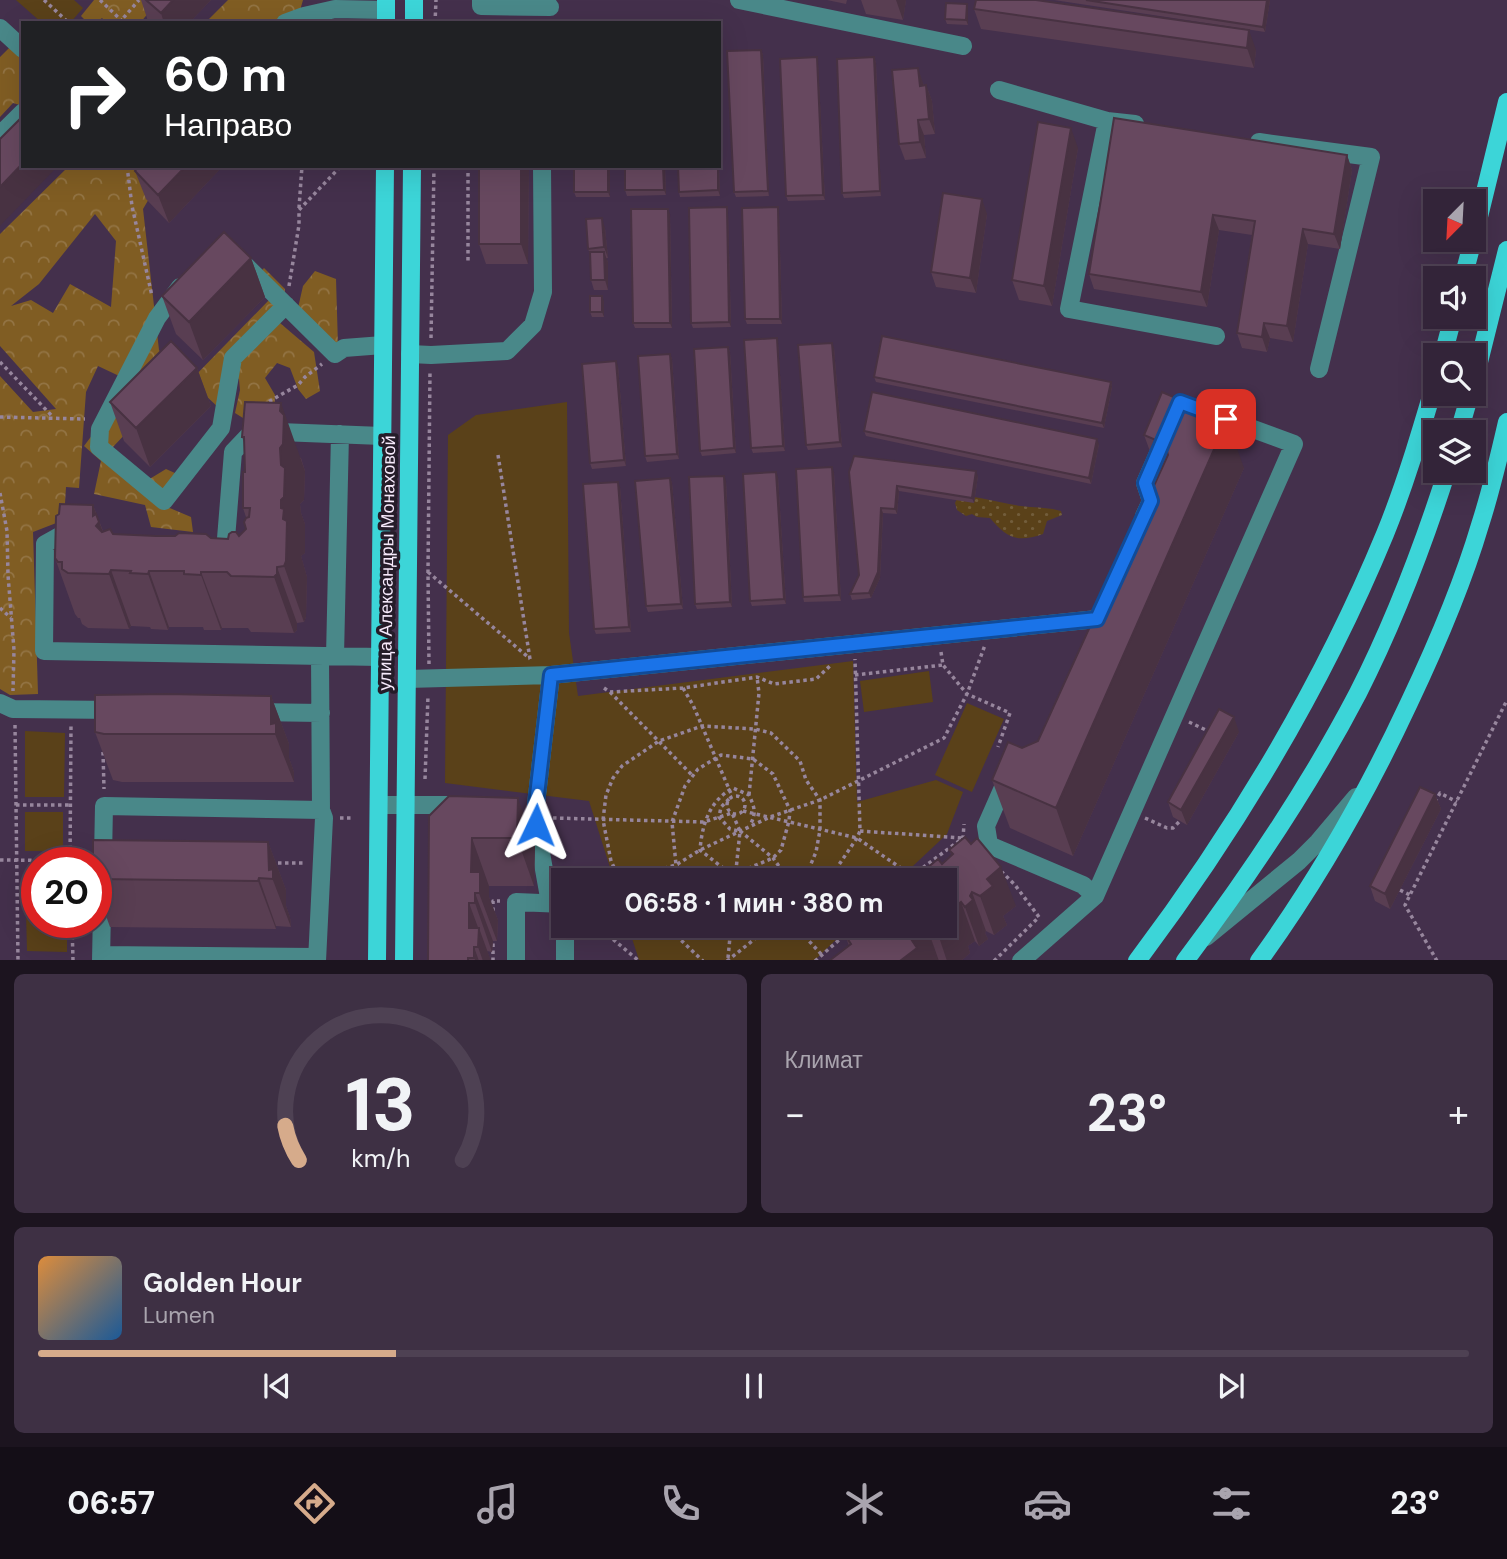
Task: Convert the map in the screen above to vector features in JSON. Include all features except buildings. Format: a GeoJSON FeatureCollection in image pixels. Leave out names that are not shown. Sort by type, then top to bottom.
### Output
{"type":"FeatureCollection","features":[{"type":"Feature","properties":{"kind":"main road"},"geometry":{"type":"LineString","coordinates":[[414,0],[414,21]]}},
{"type":"Feature","properties":{"kind":"main road"},"geometry":{"type":"LineString","coordinates":[[1485,189],[1507,102]]}},
{"type":"Feature","properties":{"kind":"main road","name":"улица Александры Монаховой"},"geometry":{"type":"LineString","coordinates":[[377,960],[385,168]]}},
{"type":"Feature","properties":{"kind":"main road","name":"улица Александры Монаховой"},"geometry":{"type":"LineString","coordinates":[[404,960],[415,805],[407,679],[412,168]]}},
{"type":"Feature","properties":{"kind":"main road"},"geometry":{"type":"LineString","coordinates":[[1484,343],[1507,250]]}},
{"type":"Feature","properties":{"kind":"main road"},"geometry":{"type":"LineString","coordinates":[[1138,960],[1183,899],[1223,838],[1283,742],[1311,691],[1385,535],[1428,406]]}},
{"type":"Feature","properties":{"kind":"main road"},"geometry":{"type":"LineString","coordinates":[[1260,960],[1281,931],[1373,777],[1419,682],[1451,609],[1480,526],[1507,422]]}},
{"type":"Feature","properties":{"kind":"main road"},"geometry":{"type":"LineString","coordinates":[[1186,960],[1278,829],[1358,692],[1414,564],[1443,483]]}},
{"type":"Feature","properties":{"kind":"street"},"geometry":{"type":"LineString","coordinates":[[481,0],[481,6],[543,12]]}},
{"type":"Feature","properties":{"kind":"street"},"geometry":{"type":"LineString","coordinates":[[739,0],[780,4],[963,46]]}},
{"type":"Feature","properties":{"kind":"street"},"geometry":{"type":"LineString","coordinates":[[290,21],[335,9],[386,11]]}},
{"type":"Feature","properties":{"kind":"street"},"geometry":{"type":"LineString","coordinates":[[0,27],[21,47]]}},
{"type":"Feature","properties":{"kind":"street"},"geometry":{"type":"LineString","coordinates":[[999,90],[1107,121],[1146,126]]}},
{"type":"Feature","properties":{"kind":"street"},"geometry":{"type":"LineString","coordinates":[[0,135],[21,114]]}},
{"type":"Feature","properties":{"kind":"street"},"geometry":{"type":"LineString","coordinates":[[1107,121],[1069,309],[1216,336]]}},
{"type":"Feature","properties":{"kind":"street"},"geometry":{"type":"LineString","coordinates":[[1239,139],[1371,157],[1319,369]]}},
{"type":"Feature","properties":{"kind":"street"},"geometry":{"type":"LineString","coordinates":[[410,354],[507,351],[533,325],[543,292],[542,168]]}},
{"type":"Feature","properties":{"kind":"street"},"geometry":{"type":"LineString","coordinates":[[233,253],[335,354],[344,348],[383,345]]}},
{"type":"Feature","properties":{"kind":"street"},"geometry":{"type":"LineString","coordinates":[[190,274],[156,318],[100,429],[99,447],[164,501],[221,428],[233,358],[286,305]]}},
{"type":"Feature","properties":{"kind":"street"},"geometry":{"type":"LineString","coordinates":[[1022,960],[1095,896],[1294,444],[1180,402]]}},
{"type":"Feature","properties":{"kind":"street"},"geometry":{"type":"LineString","coordinates":[[1135,537],[1151,501],[1145,483],[1170,425]]}},
{"type":"Feature","properties":{"kind":"street"},"geometry":{"type":"LineString","coordinates":[[202,551],[225,551],[233,452],[253,431],[382,436]]}},
{"type":"Feature","properties":{"kind":"street"},"geometry":{"type":"LineString","coordinates":[[102,938],[102,958],[317,959],[324,818],[321,810],[321,713],[328,656],[340,434]]}},
{"type":"Feature","properties":{"kind":"street"},"geometry":{"type":"LineString","coordinates":[[89,536],[63,534],[45,544],[44,651],[380,657]]}},
{"type":"Feature","properties":{"kind":"street"},"geometry":{"type":"LineString","coordinates":[[407,679],[551,675],[1100,613],[1087,643]]}},
{"type":"Feature","properties":{"kind":"street"},"geometry":{"type":"LineString","coordinates":[[551,675],[529,804],[551,881]]}},
{"type":"Feature","properties":{"kind":"street"},"geometry":{"type":"LineString","coordinates":[[7,706],[139,710]]}},
{"type":"Feature","properties":{"kind":"street"},"geometry":{"type":"LineString","coordinates":[[237,712],[321,713]]}},
{"type":"Feature","properties":{"kind":"street"},"geometry":{"type":"LineString","coordinates":[[1021,763],[1011,769],[986,826],[984,848],[1083,885],[1095,896]]}},
{"type":"Feature","properties":{"kind":"street"},"geometry":{"type":"LineString","coordinates":[[1198,944],[1299,862],[1373,777]]}},
{"type":"Feature","properties":{"kind":"street"},"geometry":{"type":"LineString","coordinates":[[379,805],[480,805]]}},
{"type":"Feature","properties":{"kind":"street"},"geometry":{"type":"LineString","coordinates":[[104,847],[104,806],[321,810]]}},
{"type":"Feature","properties":{"kind":"street"},"geometry":{"type":"LineString","coordinates":[[516,960],[516,902],[551,904]]}},
{"type":"Feature","properties":{"kind":"street"},"geometry":{"type":"LineString","coordinates":[[565,938],[565,960]]}},
{"type":"Feature","properties":{"kind":"path"},"geometry":{"type":"LineString","coordinates":[[44,0],[67,21]]}},
{"type":"Feature","properties":{"kind":"path"},"geometry":{"type":"LineString","coordinates":[[100,0],[120,21],[142,0]]}},
{"type":"Feature","properties":{"kind":"path"},"geometry":{"type":"LineString","coordinates":[[436,0],[436,21]]}},
{"type":"Feature","properties":{"kind":"path"},"geometry":{"type":"LineString","coordinates":[[286,305],[299,225],[302,168]]}},
{"type":"Feature","properties":{"kind":"path"},"geometry":{"type":"LineString","coordinates":[[299,210],[339,168]]}},
{"type":"Feature","properties":{"kind":"path"},"geometry":{"type":"LineString","coordinates":[[415,805],[429,679],[434,168]]}},
{"type":"Feature","properties":{"kind":"path"},"geometry":{"type":"LineString","coordinates":[[468,168],[468,262]]}},
{"type":"Feature","properties":{"kind":"path"},"geometry":{"type":"LineString","coordinates":[[254,410],[298,385],[305,376],[335,354]]}},
{"type":"Feature","properties":{"kind":"path"},"geometry":{"type":"LineString","coordinates":[[0,362],[54,419]]}},
{"type":"Feature","properties":{"kind":"path"},"geometry":{"type":"LineString","coordinates":[[0,417],[105,419]]}},
{"type":"Feature","properties":{"kind":"path"},"geometry":{"type":"LineString","coordinates":[[498,455],[530,659]]}},
{"type":"Feature","properties":{"kind":"path"},"geometry":{"type":"LineString","coordinates":[[0,493],[7,531],[14,650],[7,706]]}},
{"type":"Feature","properties":{"kind":"path"},"geometry":{"type":"LineString","coordinates":[[428,572],[551,675]]}},
{"type":"Feature","properties":{"kind":"path"},"geometry":{"type":"LineString","coordinates":[[0,608],[12,619]]}},
{"type":"Feature","properties":{"kind":"path"},"geometry":{"type":"LineString","coordinates":[[809,868],[820,831],[820,800],[806,780],[800,761],[771,733],[755,729],[702,726],[659,741],[622,766],[606,795],[603,820],[611,861],[620,880],[676,865],[699,850],[770,817],[820,800],[944,738],[967,694],[987,640]]}},
{"type":"Feature","properties":{"kind":"path"},"geometry":{"type":"LineString","coordinates":[[941,646],[943,665],[967,694],[1010,713],[998,747]]}},
{"type":"Feature","properties":{"kind":"path"},"geometry":{"type":"LineString","coordinates":[[837,868],[860,831],[855,657]]}},
{"type":"Feature","properties":{"kind":"path"},"geometry":{"type":"LineString","coordinates":[[855,675],[943,665]]}},
{"type":"Feature","properties":{"kind":"path"},"geometry":{"type":"LineString","coordinates":[[719,817],[730,829],[740,831],[751,824],[755,814],[749,795],[759,693],[757,677]]}},
{"type":"Feature","properties":{"kind":"path"},"geometry":{"type":"LineString","coordinates":[[683,688],[730,790],[731,798],[727,807],[740,831],[773,858],[780,868]]}},
{"type":"Feature","properties":{"kind":"path"},"geometry":{"type":"LineString","coordinates":[[610,692],[693,776]]}},
{"type":"Feature","properties":{"kind":"path"},"geometry":{"type":"LineString","coordinates":[[1436,960],[1405,905],[1507,700]]}},
{"type":"Feature","properties":{"kind":"path"},"geometry":{"type":"LineString","coordinates":[[1175,715],[1219,735]]}},
{"type":"Feature","properties":{"kind":"path"},"geometry":{"type":"LineString","coordinates":[[18,960],[15,724],[26,724]]}},
{"type":"Feature","properties":{"kind":"path"},"geometry":{"type":"LineString","coordinates":[[60,725],[71,725],[70,847]]}},
{"type":"Feature","properties":{"kind":"path"},"geometry":{"type":"LineString","coordinates":[[103,752],[104,806]]}},
{"type":"Feature","properties":{"kind":"path"},"geometry":{"type":"LineString","coordinates":[[678,868],[672,822],[685,786],[698,769],[721,755],[753,759],[773,774],[790,810],[780,850],[773,858],[749,868]]}},
{"type":"Feature","properties":{"kind":"path"},"geometry":{"type":"LineString","coordinates":[[859,773],[865,777]]}},
{"type":"Feature","properties":{"kind":"path"},"geometry":{"type":"LineString","coordinates":[[699,850],[704,822],[723,793],[733,788],[749,795]]}},
{"type":"Feature","properties":{"kind":"path"},"geometry":{"type":"LineString","coordinates":[[1433,806],[1440,793],[1457,802]]}},
{"type":"Feature","properties":{"kind":"path"},"geometry":{"type":"LineString","coordinates":[[553,817],[704,822],[732,813],[738,814],[746,806],[744,799],[738,796],[731,798],[721,807],[719,817]]}},
{"type":"Feature","properties":{"kind":"path"},"geometry":{"type":"LineString","coordinates":[[16,805],[71,805]]}},
{"type":"Feature","properties":{"kind":"path"},"geometry":{"type":"LineString","coordinates":[[743,811],[857,838],[901,868]]}},
{"type":"Feature","properties":{"kind":"path"},"geometry":{"type":"LineString","coordinates":[[1132,812],[1167,828],[1173,828],[1180,821]]}},
{"type":"Feature","properties":{"kind":"path"},"geometry":{"type":"LineString","coordinates":[[963,838],[964,824]]}},
{"type":"Feature","properties":{"kind":"path"},"geometry":{"type":"LineString","coordinates":[[736,868],[740,831]]}},
{"type":"Feature","properties":{"kind":"path"},"geometry":{"type":"LineString","coordinates":[[860,831],[963,838]]}},
{"type":"Feature","properties":{"kind":"path"},"geometry":{"type":"LineString","coordinates":[[921,868],[963,838]]}},
{"type":"Feature","properties":{"kind":"path"},"geometry":{"type":"LineString","coordinates":[[699,850],[727,868]]}},
{"type":"Feature","properties":{"kind":"path"},"geometry":{"type":"LineString","coordinates":[[0,860],[21,862]]}},
{"type":"Feature","properties":{"kind":"path"},"geometry":{"type":"LineString","coordinates":[[268,863],[322,863]]}},
{"type":"Feature","properties":{"kind":"path"},"geometry":{"type":"LineString","coordinates":[[995,960],[1039,917],[996,865]]}},
{"type":"Feature","properties":{"kind":"path"},"geometry":{"type":"LineString","coordinates":[[1400,890],[1410,895]]}},
{"type":"Feature","properties":{"kind":"path"},"geometry":{"type":"LineString","coordinates":[[493,913],[494,901],[504,901]]}},
{"type":"Feature","properties":{"kind":"path"},"geometry":{"type":"LineString","coordinates":[[493,925],[493,960]]}},
{"type":"Feature","properties":{"kind":"path"},"geometry":{"type":"LineString","coordinates":[[72,938],[73,960]]}},
{"type":"Feature","properties":{"kind":"path"},"geometry":{"type":"LineString","coordinates":[[611,938],[638,960]]}},
{"type":"Feature","properties":{"kind":"path"},"geometry":{"type":"LineString","coordinates":[[679,938],[702,960]]}},
{"type":"Feature","properties":{"kind":"path"},"geometry":{"type":"LineString","coordinates":[[727,960],[730,938]]}},
{"type":"Feature","properties":{"kind":"path"},"geometry":{"type":"LineString","coordinates":[[727,960],[755,938]]}},
{"type":"Feature","properties":{"kind":"path"},"geometry":{"type":"LineString","coordinates":[[806,938],[822,955]]}},
{"type":"Feature","properties":{"kind":"path"},"geometry":{"type":"LineString","coordinates":[[815,960],[841,938]]}},
{"type":"Feature","properties":{"kind":"shaded area"},"geometry":{"type":"Polygon","coordinates":[[[16,0],[74,0],[83,8],[72,21],[40,21],[16,0]]]}},
{"type":"Feature","properties":{"kind":"shaded area"},"geometry":{"type":"Polygon","coordinates":[[[567,402],[569,633],[578,696],[853,661],[857,802],[936,780],[963,792],[947,834],[911,868],[610,868],[589,801],[445,783],[448,435],[476,415],[567,402]]]}},
{"type":"Feature","properties":{"kind":"shaded area"},"geometry":{"type":"Polygon","coordinates":[[[959,495],[1056,510],[1061,511],[1062,515],[1047,521],[1043,534],[1026,538],[1013,537],[990,518],[972,514],[966,516],[957,510],[955,503],[959,495]]]}},
{"type":"Feature","properties":{"kind":"shaded area"},"geometry":{"type":"Polygon","coordinates":[[[929,671],[933,702],[864,712],[860,681],[929,671]]]}},
{"type":"Feature","properties":{"kind":"shaded area"},"geometry":{"type":"Polygon","coordinates":[[[967,703],[1004,719],[972,792],[935,775],[967,703]]]}},
{"type":"Feature","properties":{"kind":"shaded area"},"geometry":{"type":"Polygon","coordinates":[[[25,731],[65,733],[64,797],[25,797],[25,731]]]}},
{"type":"Feature","properties":{"kind":"shaded area"},"geometry":{"type":"Polygon","coordinates":[[[25,812],[63,812],[63,847],[25,847],[25,812]]]}},
{"type":"Feature","properties":{"kind":"shaded area"},"geometry":{"type":"Polygon","coordinates":[[[27,938],[67,938],[67,952],[27,951],[27,938]]]}},
{"type":"Feature","properties":{"kind":"shaded area"},"geometry":{"type":"Polygon","coordinates":[[[632,938],[838,938],[815,960],[639,960],[632,938]]]}},
{"type":"Feature","properties":{"kind":"green space"},"geometry":{"type":"Polygon","coordinates":[[[94,0],[159,0],[142,21],[105,21],[102,18],[98,21],[86,21],[81,16],[94,0]]]}},
{"type":"Feature","properties":{"kind":"green space"},"geometry":{"type":"Polygon","coordinates":[[[228,0],[303,0],[297,21],[207,21],[228,0]]]}},
{"type":"Feature","properties":{"kind":"green space"},"geometry":{"type":"Polygon","coordinates":[[[14,43],[21,49],[21,105],[13,103],[0,117],[0,57],[14,43]]]}},
{"type":"Feature","properties":{"kind":"green space"},"geometry":{"type":"Polygon","coordinates":[[[67,168],[149,168],[160,180],[143,209],[159,350],[178,378],[112,448],[143,483],[166,469],[177,474],[165,506],[191,517],[193,532],[151,527],[145,505],[94,494],[101,461],[84,446],[132,382],[98,366],[86,392],[79,488],[66,487],[64,520],[33,532],[38,694],[10,695],[0,689],[0,376],[33,412],[56,409],[0,346],[0,234],[67,168]],[[95,214],[39,284],[11,306],[31,300],[53,313],[70,284],[111,307],[116,241],[95,214]]]}},
{"type":"Feature","properties":{"kind":"green space"},"geometry":{"type":"Polygon","coordinates":[[[264,268],[285,289],[280,323],[314,352],[320,391],[306,399],[298,389],[290,368],[277,363],[265,378],[275,395],[274,424],[256,417],[243,418],[235,413],[240,390],[239,379],[234,376],[219,408],[190,381],[269,300],[252,281],[264,268]]]}},
{"type":"Feature","properties":{"kind":"green space"},"geometry":{"type":"Polygon","coordinates":[[[315,271],[336,279],[338,346],[298,308],[303,286],[315,271]]]}},
{"type":"Feature","properties":{"kind":"route"},"geometry":{"type":"LineString","coordinates":[[536,825],[551,675],[1097,619],[1151,501],[1145,483],[1180,402],[1226,419]]}}]}
